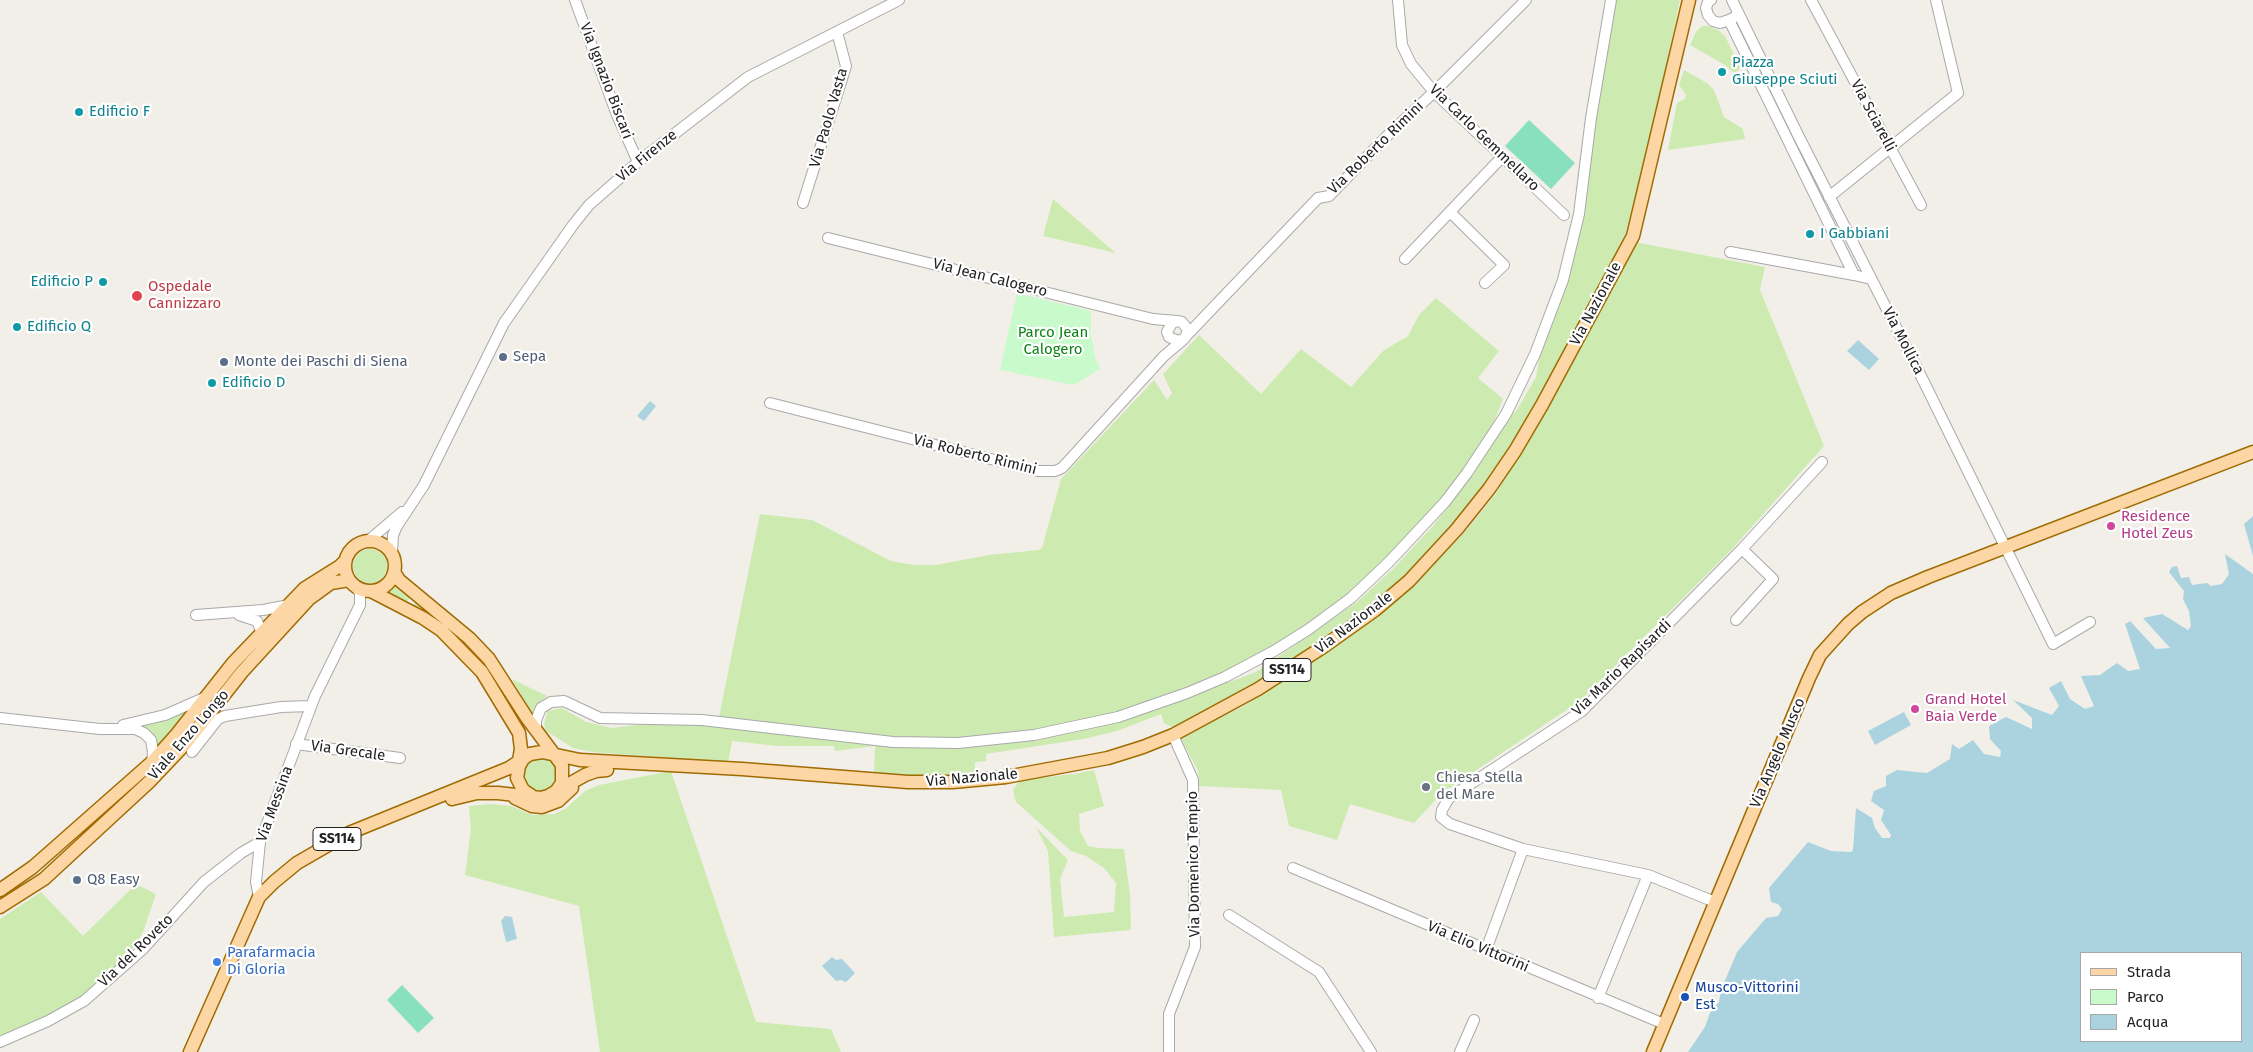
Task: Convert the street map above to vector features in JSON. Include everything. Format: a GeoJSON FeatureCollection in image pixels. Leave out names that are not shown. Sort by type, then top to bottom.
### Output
{"type":"FeatureCollection","features":[{"type":"Feature","properties":{"kind":"main road","name":"Via Nazionale"},"geometry":{"type":"LineString","coordinates":[[668,764],[884,781],[953,782],[1006,777],[1099,760],[1143,748],[1173,735],[1258,689],[1331,642],[1375,610],[1409,580],[1457,529],[1489,489],[1515,451],[1628,245],[1639,215],[1689,0]]}},
{"type":"Feature","properties":{"kind":"main road","name":"Via Angelo Musco"},"geometry":{"type":"LineString","coordinates":[[1653,1052],[1810,678],[1820,655],[1830,643],[1862,612],[1891,593],[2253,452]]}},
{"type":"Feature","properties":{"kind":"main road"},"geometry":{"type":"LineString","coordinates":[[371,591],[380,589],[387,584],[394,572],[395,561],[392,554],[380,543],[368,541],[354,546],[346,560],[345,571],[353,583],[424,618],[459,646],[493,687],[520,733],[521,763],[519,784],[523,790],[534,797]]}},
{"type":"Feature","properties":{"kind":"main road","name":"Viale Enzo Longo"},"geometry":{"type":"LineString","coordinates":[[0,890],[33,867],[152,762],[177,734],[233,663],[313,582],[340,566],[346,560]]}},
{"type":"Feature","properties":{"kind":"main road"},"geometry":{"type":"LineString","coordinates":[[394,572],[399,580],[470,638],[489,659],[552,753],[563,777],[562,783],[555,793]]}},
{"type":"Feature","properties":{"kind":"main road","name":"Viale Enzo Longo"},"geometry":{"type":"LineString","coordinates":[[0,907],[44,879],[149,782],[186,742],[242,672],[309,599],[332,583],[353,583]]}},
{"type":"Feature","properties":{"kind":"main road"},"geometry":{"type":"LineString","coordinates":[[464,787],[502,766],[509,759],[514,743],[509,716]]}},
{"type":"Feature","properties":{"kind":"main road"},"geometry":{"type":"LineString","coordinates":[[408,809],[521,763],[536,752],[571,756],[592,761],[668,764]]}},
{"type":"Feature","properties":{"kind":"main road"},"geometry":{"type":"LineString","coordinates":[[408,809],[477,793],[498,792],[541,798],[555,793],[585,775],[596,771],[668,764]]}},
{"type":"Feature","properties":{"kind":"main road"},"geometry":{"type":"LineString","coordinates":[[498,792],[532,806],[549,806],[558,801],[581,781],[607,770]]}},
{"type":"Feature","properties":{"kind":"main road","name":"SS114"},"geometry":{"type":"LineString","coordinates":[[259,897],[297,863],[323,847],[349,833],[408,809]]}},
{"type":"Feature","properties":{"kind":"main road","name":"Via Messina"},"geometry":{"type":"LineString","coordinates":[[190,1052],[259,897]]}},
{"type":"Feature","properties":{"kind":"street","name":"Via Ignazio Biscari"},"geometry":{"type":"LineString","coordinates":[[575,0],[617,115],[638,162]]}},
{"type":"Feature","properties":{"kind":"street","name":"Via Firenze"},"geometry":{"type":"LineString","coordinates":[[413,504],[504,323],[589,205],[638,162],[748,77],[899,0]]}},
{"type":"Feature","properties":{"kind":"street","name":"Via Carlo Gemmellaro"},"geometry":{"type":"LineString","coordinates":[[1398,0],[1402,45],[1411,64],[1434,92],[1564,215]]}},
{"type":"Feature","properties":{"kind":"street","name":"Via Roberto Rimini"},"geometry":{"type":"LineString","coordinates":[[770,403],[1038,470],[1055,471],[1062,468],[1164,356],[1185,338],[1318,198],[1329,196],[1389,134],[1526,0]]}},
{"type":"Feature","properties":{"kind":"street"},"geometry":{"type":"LineString","coordinates":[[536,731],[536,720],[541,708],[552,702],[564,701],[600,718],[702,720],[893,742],[958,742],[1034,736],[1118,717],[1178,697],[1225,677],[1274,651],[1309,629],[1364,586],[1445,502],[1467,473],[1506,414],[1535,354],[1560,289],[1579,214],[1591,118],[1611,0]]}},
{"type":"Feature","properties":{"kind":"street"},"geometry":{"type":"LineString","coordinates":[[1711,0],[1706,8],[1708,15],[1713,21],[1720,23],[1738,15]]}},
{"type":"Feature","properties":{"kind":"street","name":"Via Mollica"},"geometry":{"type":"LineString","coordinates":[[1732,0],[2053,644],[2090,622]]}},
{"type":"Feature","properties":{"kind":"street","name":"Via Sciarelli"},"geometry":{"type":"LineString","coordinates":[[1811,0],[1921,205]]}},
{"type":"Feature","properties":{"kind":"street"},"geometry":{"type":"LineString","coordinates":[[1830,197],[1890,150],[1958,92],[1936,0]]}},
{"type":"Feature","properties":{"kind":"street"},"geometry":{"type":"LineString","coordinates":[[1729,20],[1854,275]]}},
{"type":"Feature","properties":{"kind":"street","name":"Via Paolo Vasta"},"geometry":{"type":"LineString","coordinates":[[803,203],[846,66],[837,32]]}},
{"type":"Feature","properties":{"kind":"street"},"geometry":{"type":"LineString","coordinates":[[1405,259],[1502,157]]}},
{"type":"Feature","properties":{"kind":"street"},"geometry":{"type":"LineString","coordinates":[[1450,212],[1504,265],[1485,283]]}},
{"type":"Feature","properties":{"kind":"street","name":"Via Jean Calogero"},"geometry":{"type":"LineString","coordinates":[[828,238],[1153,319],[1179,322]]}},
{"type":"Feature","properties":{"kind":"street"},"geometry":{"type":"LineString","coordinates":[[1730,252],[1871,279]]}},
{"type":"Feature","properties":{"kind":"street"},"geometry":{"type":"LineString","coordinates":[[1164,356],[1169,344],[1168,335],[1172,323],[1196,319],[1205,315]]}},
{"type":"Feature","properties":{"kind":"street"},"geometry":{"type":"LineString","coordinates":[[1153,319],[1173,340],[1185,338],[1186,326],[1179,322]]}},
{"type":"Feature","properties":{"kind":"street","name":"Via Mario Rapisardi"},"geometry":{"type":"LineString","coordinates":[[1715,902],[1648,875],[1579,862],[1523,848],[1450,824],[1441,818],[1442,810],[1449,798],[1582,710],[1742,549],[1822,462]]}},
{"type":"Feature","properties":{"kind":"street"},"geometry":{"type":"LineString","coordinates":[[368,541],[413,504]]}},
{"type":"Feature","properties":{"kind":"street"},"geometry":{"type":"LineString","coordinates":[[392,554],[392,535],[413,504]]}},
{"type":"Feature","properties":{"kind":"street"},"geometry":{"type":"LineString","coordinates":[[1736,620],[1773,579],[1742,549]]}},
{"type":"Feature","properties":{"kind":"street","name":"Via Messina"},"geometry":{"type":"LineString","coordinates":[[259,897],[256,882],[260,842],[311,706],[360,605],[360,593],[353,583]]}},
{"type":"Feature","properties":{"kind":"street"},"geometry":{"type":"LineString","coordinates":[[196,615],[231,614],[289,606]]}},
{"type":"Feature","properties":{"kind":"street"},"geometry":{"type":"LineString","coordinates":[[231,614],[257,621],[262,633]]}},
{"type":"Feature","properties":{"kind":"street"},"geometry":{"type":"LineString","coordinates":[[100,729],[165,715],[207,696]]}},
{"type":"Feature","properties":{"kind":"street"},"geometry":{"type":"LineString","coordinates":[[192,752],[218,719],[225,716],[281,706],[311,706]]}},
{"type":"Feature","properties":{"kind":"street"},"geometry":{"type":"LineString","coordinates":[[0,718],[100,729],[129,728],[144,733],[152,745],[152,762]]}},
{"type":"Feature","properties":{"kind":"street","name":"Via Domenico Tempio"},"geometry":{"type":"LineString","coordinates":[[1169,1052],[1170,1014],[1195,947],[1193,780],[1173,735]]}},
{"type":"Feature","properties":{"kind":"street","name":"Via Grecale"},"geometry":{"type":"LineString","coordinates":[[296,744],[400,758]]}},
{"type":"Feature","properties":{"kind":"street","name":"Via del Roveto"},"geometry":{"type":"LineString","coordinates":[[0,1042],[48,1021],[84,1001],[143,949],[204,882],[260,842]]}},
{"type":"Feature","properties":{"kind":"street"},"geometry":{"type":"LineString","coordinates":[[1486,950],[1523,848]]}},
{"type":"Feature","properties":{"kind":"street","name":"Via Elio Vittorini"},"geometry":{"type":"LineString","coordinates":[[1293,868],[1598,998],[1664,1024]]}},
{"type":"Feature","properties":{"kind":"street"},"geometry":{"type":"LineString","coordinates":[[1598,998],[1648,875]]}},
{"type":"Feature","properties":{"kind":"street"},"geometry":{"type":"LineString","coordinates":[[1229,915],[1318,972],[1371,1052]]}},
{"type":"Feature","properties":{"kind":"street"},"geometry":{"type":"LineString","coordinates":[[1460,1052],[1474,1020]]}},
{"type":"Feature","properties":{"kind":"green space"},"geometry":{"type":"Polygon","coordinates":[[[1616,0],[1680,0],[1653,125],[1626,232],[1607,272],[1539,399],[1510,448],[1481,490],[1448,531],[1406,575],[1359,613],[1283,667],[1178,725],[1172,727],[1164,723],[1161,714],[1117,731],[1083,739],[986,754],[986,761],[975,762],[975,774],[924,776],[874,773],[875,746],[835,751],[834,746],[777,746],[732,741],[728,762],[592,752],[573,748],[546,731],[544,725],[547,711],[562,708],[586,722],[612,728],[654,723],[699,724],[861,742],[1024,740],[1235,680],[1256,672],[1357,602],[1393,569],[1433,526],[1473,475],[1506,421],[1517,410],[1536,377],[1540,353],[1564,291],[1585,214],[1595,119],[1616,0]]]}},
{"type":"Feature","properties":{"kind":"green space"},"geometry":{"type":"Polygon","coordinates":[[[1702,26],[1718,30],[1725,36],[1740,67],[1739,70],[1734,73],[1725,65],[1690,45],[1696,32],[1702,26]]]}},
{"type":"Feature","properties":{"kind":"green space"},"geometry":{"type":"Polygon","coordinates":[[[1684,70],[1707,83],[1714,90],[1724,117],[1743,129],[1745,139],[1668,150],[1677,103],[1685,99],[1686,95],[1679,85],[1684,70]]]}},
{"type":"Feature","properties":{"kind":"green space"},"geometry":{"type":"Polygon","coordinates":[[[1529,120],[1575,163],[1551,189],[1505,146],[1529,120]]]}},
{"type":"Feature","properties":{"kind":"green space"},"geometry":{"type":"Polygon","coordinates":[[[1053,199],[1116,253],[1043,236],[1053,199]]]}},
{"type":"Feature","properties":{"kind":"green space"},"geometry":{"type":"Polygon","coordinates":[[[1635,242],[1765,267],[1760,290],[1824,446],[1732,549],[1580,701],[1442,793],[1414,823],[1350,804],[1337,840],[1289,826],[1281,790],[1199,786],[1198,771],[1180,737],[1244,706],[1328,652],[1377,616],[1418,581],[1464,533],[1495,495],[1546,409],[1610,293],[1635,242]]]}},
{"type":"Feature","properties":{"kind":"green space","name":"Parco Jean Calogero"},"geometry":{"type":"Polygon","coordinates":[[[1017,293],[1091,311],[1091,335],[1095,357],[1100,369],[1074,385],[1000,370],[1017,293]]]}},
{"type":"Feature","properties":{"kind":"green space"},"geometry":{"type":"Polygon","coordinates":[[[1436,298],[1499,351],[1478,378],[1503,399],[1491,429],[1465,470],[1441,502],[1398,549],[1338,604],[1270,650],[1178,695],[1081,724],[986,738],[900,739],[719,717],[760,514],[812,520],[891,561],[914,565],[936,565],[989,555],[1039,550],[1042,548],[1061,479],[1154,380],[1167,400],[1172,393],[1163,374],[1199,335],[1261,394],[1301,349],[1351,387],[1384,350],[1408,336],[1419,315],[1436,298]]]}},
{"type":"Feature","properties":{"kind":"green space"},"geometry":{"type":"Polygon","coordinates":[[[370,549],[377,550],[382,554],[386,559],[386,573],[382,578],[377,582],[370,583],[363,582],[358,578],[354,573],[353,566],[354,559],[358,554],[363,550],[370,549]]]}},
{"type":"Feature","properties":{"kind":"green space"},"geometry":{"type":"Polygon","coordinates":[[[395,586],[410,597],[407,602],[386,592],[395,586]]]}},
{"type":"Feature","properties":{"kind":"green space"},"geometry":{"type":"Polygon","coordinates":[[[416,602],[461,638],[480,657],[493,674],[520,718],[517,720],[499,687],[479,658],[450,630],[413,606],[416,602]]]}},
{"type":"Feature","properties":{"kind":"green space"},"geometry":{"type":"Polygon","coordinates":[[[512,679],[547,696],[537,704],[532,714],[512,679]]]}},
{"type":"Feature","properties":{"kind":"green space"},"geometry":{"type":"Polygon","coordinates":[[[187,711],[157,748],[152,734],[140,726],[187,711]]]}},
{"type":"Feature","properties":{"kind":"green space"},"geometry":{"type":"Polygon","coordinates":[[[540,758],[552,763],[557,775],[552,787],[540,792],[528,787],[523,775],[528,763],[540,758]]]}},
{"type":"Feature","properties":{"kind":"green space"},"geometry":{"type":"Polygon","coordinates":[[[1094,770],[1104,806],[1079,814],[1080,831],[1088,846],[1124,849],[1130,895],[1131,930],[1054,937],[1048,851],[1036,827],[1068,860],[1060,879],[1064,917],[1114,912],[1116,883],[1104,868],[1086,856],[1071,851],[1016,802],[1013,790],[1020,780],[1094,770]]]}},
{"type":"Feature","properties":{"kind":"green space"},"geometry":{"type":"Polygon","coordinates":[[[671,771],[756,1022],[831,1029],[841,1052],[600,1052],[579,906],[465,875],[471,829],[469,806],[490,804],[511,806],[532,815],[554,814],[565,809],[585,791],[599,785],[671,771]]]}},
{"type":"Feature","properties":{"kind":"green space"},"geometry":{"type":"Polygon","coordinates":[[[136,884],[156,894],[143,932],[132,950],[133,953],[77,1000],[46,1017],[0,1037],[0,919],[41,892],[83,936],[136,884]]]}},
{"type":"Feature","properties":{"kind":"green space"},"geometry":{"type":"Polygon","coordinates":[[[402,985],[434,1018],[418,1033],[387,1000],[402,985]]]}},
{"type":"Feature","properties":{"kind":"water"},"geometry":{"type":"Polygon","coordinates":[[[1858,340],[1879,359],[1869,370],[1847,351],[1858,340]]]}},
{"type":"Feature","properties":{"kind":"water"},"geometry":{"type":"Polygon","coordinates":[[[650,401],[656,406],[644,421],[637,416],[650,401]]]}},
{"type":"Feature","properties":{"kind":"water"},"geometry":{"type":"Polygon","coordinates":[[[2253,516],[2253,556],[2244,524],[2253,516]]]}},
{"type":"Feature","properties":{"kind":"water"},"geometry":{"type":"Polygon","coordinates":[[[2225,554],[2253,574],[2253,1052],[1688,1052],[1705,1027],[1710,1013],[1719,1002],[1721,990],[1737,952],[1766,918],[1778,916],[1782,909],[1778,904],[1771,902],[1769,888],[1808,842],[1831,851],[1851,852],[1853,850],[1856,808],[1872,818],[1875,828],[1882,838],[1890,838],[1891,835],[1881,820],[1884,810],[1871,801],[1874,791],[1886,786],[1886,776],[1897,770],[1927,773],[1950,759],[1952,744],[1959,749],[1973,740],[1984,754],[2000,757],[2001,751],[1990,739],[1989,726],[2006,717],[2032,729],[2032,718],[2013,700],[2052,715],[2059,706],[2049,688],[2061,681],[2070,699],[2085,709],[2094,706],[2081,676],[2100,675],[2117,663],[2128,671],[2140,669],[2125,624],[2130,621],[2156,649],[2170,648],[2143,618],[2162,614],[2188,630],[2191,626],[2189,611],[2183,599],[2184,591],[2169,572],[2172,567],[2177,566],[2181,578],[2189,577],[2192,585],[2207,583],[2211,586],[2222,584],[2229,574],[2225,554]]]}},
{"type":"Feature","properties":{"kind":"water"},"geometry":{"type":"Polygon","coordinates":[[[1904,712],[1911,725],[1875,745],[1868,731],[1904,712]]]}},
{"type":"Feature","properties":{"kind":"water"},"geometry":{"type":"Polygon","coordinates":[[[505,916],[512,917],[517,939],[506,942],[501,921],[505,916]]]}},
{"type":"Feature","properties":{"kind":"water"},"geometry":{"type":"Polygon","coordinates":[[[832,957],[836,960],[842,959],[855,973],[846,982],[836,981],[822,966],[832,957]]]}},
{"type":"Feature","properties":{"kind":"place","name":"Piazza Giuseppe Sciuti"},"geometry":{"type":"Point","coordinates":[1722,72]}},
{"type":"Feature","properties":{"kind":"place","name":"Edificio F"},"geometry":{"type":"Point","coordinates":[79,112]}},
{"type":"Feature","properties":{"kind":"place","name":"I Gabbiani"},"geometry":{"type":"Point","coordinates":[1810,234]}},
{"type":"Feature","properties":{"kind":"place","name":"Edificio P"},"geometry":{"type":"Point","coordinates":[103,282]}},
{"type":"Feature","properties":{"kind":"place","name":"Ospedale Cannizzaro"},"geometry":{"type":"Point","coordinates":[137,296]}},
{"type":"Feature","properties":{"kind":"place","name":"Edificio Q"},"geometry":{"type":"Point","coordinates":[17,327]}},
{"type":"Feature","properties":{"kind":"place","name":"Sepa"},"geometry":{"type":"Point","coordinates":[503,357]}},
{"type":"Feature","properties":{"kind":"place","name":"Monte dei Paschi di Siena"},"geometry":{"type":"Point","coordinates":[224,362]}},
{"type":"Feature","properties":{"kind":"place","name":"Edificio D"},"geometry":{"type":"Point","coordinates":[212,383]}},
{"type":"Feature","properties":{"kind":"place","name":"Residence Hotel Zeus"},"geometry":{"type":"Point","coordinates":[2111,526]}},
{"type":"Feature","properties":{"kind":"place","name":"Grand Hotel Baia Verde"},"geometry":{"type":"Point","coordinates":[1915,709]}},
{"type":"Feature","properties":{"kind":"place","name":"Chiesa Stella del Mare"},"geometry":{"type":"Point","coordinates":[1426,787]}},
{"type":"Feature","properties":{"kind":"place","name":"Q8 Easy"},"geometry":{"type":"Point","coordinates":[77,880]}},
{"type":"Feature","properties":{"kind":"place","name":"Parafarmacia Di Gloria"},"geometry":{"type":"Point","coordinates":[217,962]}},
{"type":"Feature","properties":{"kind":"place","name":"Musco-Vittorini Est"},"geometry":{"type":"Point","coordinates":[1685,997]}}]}
